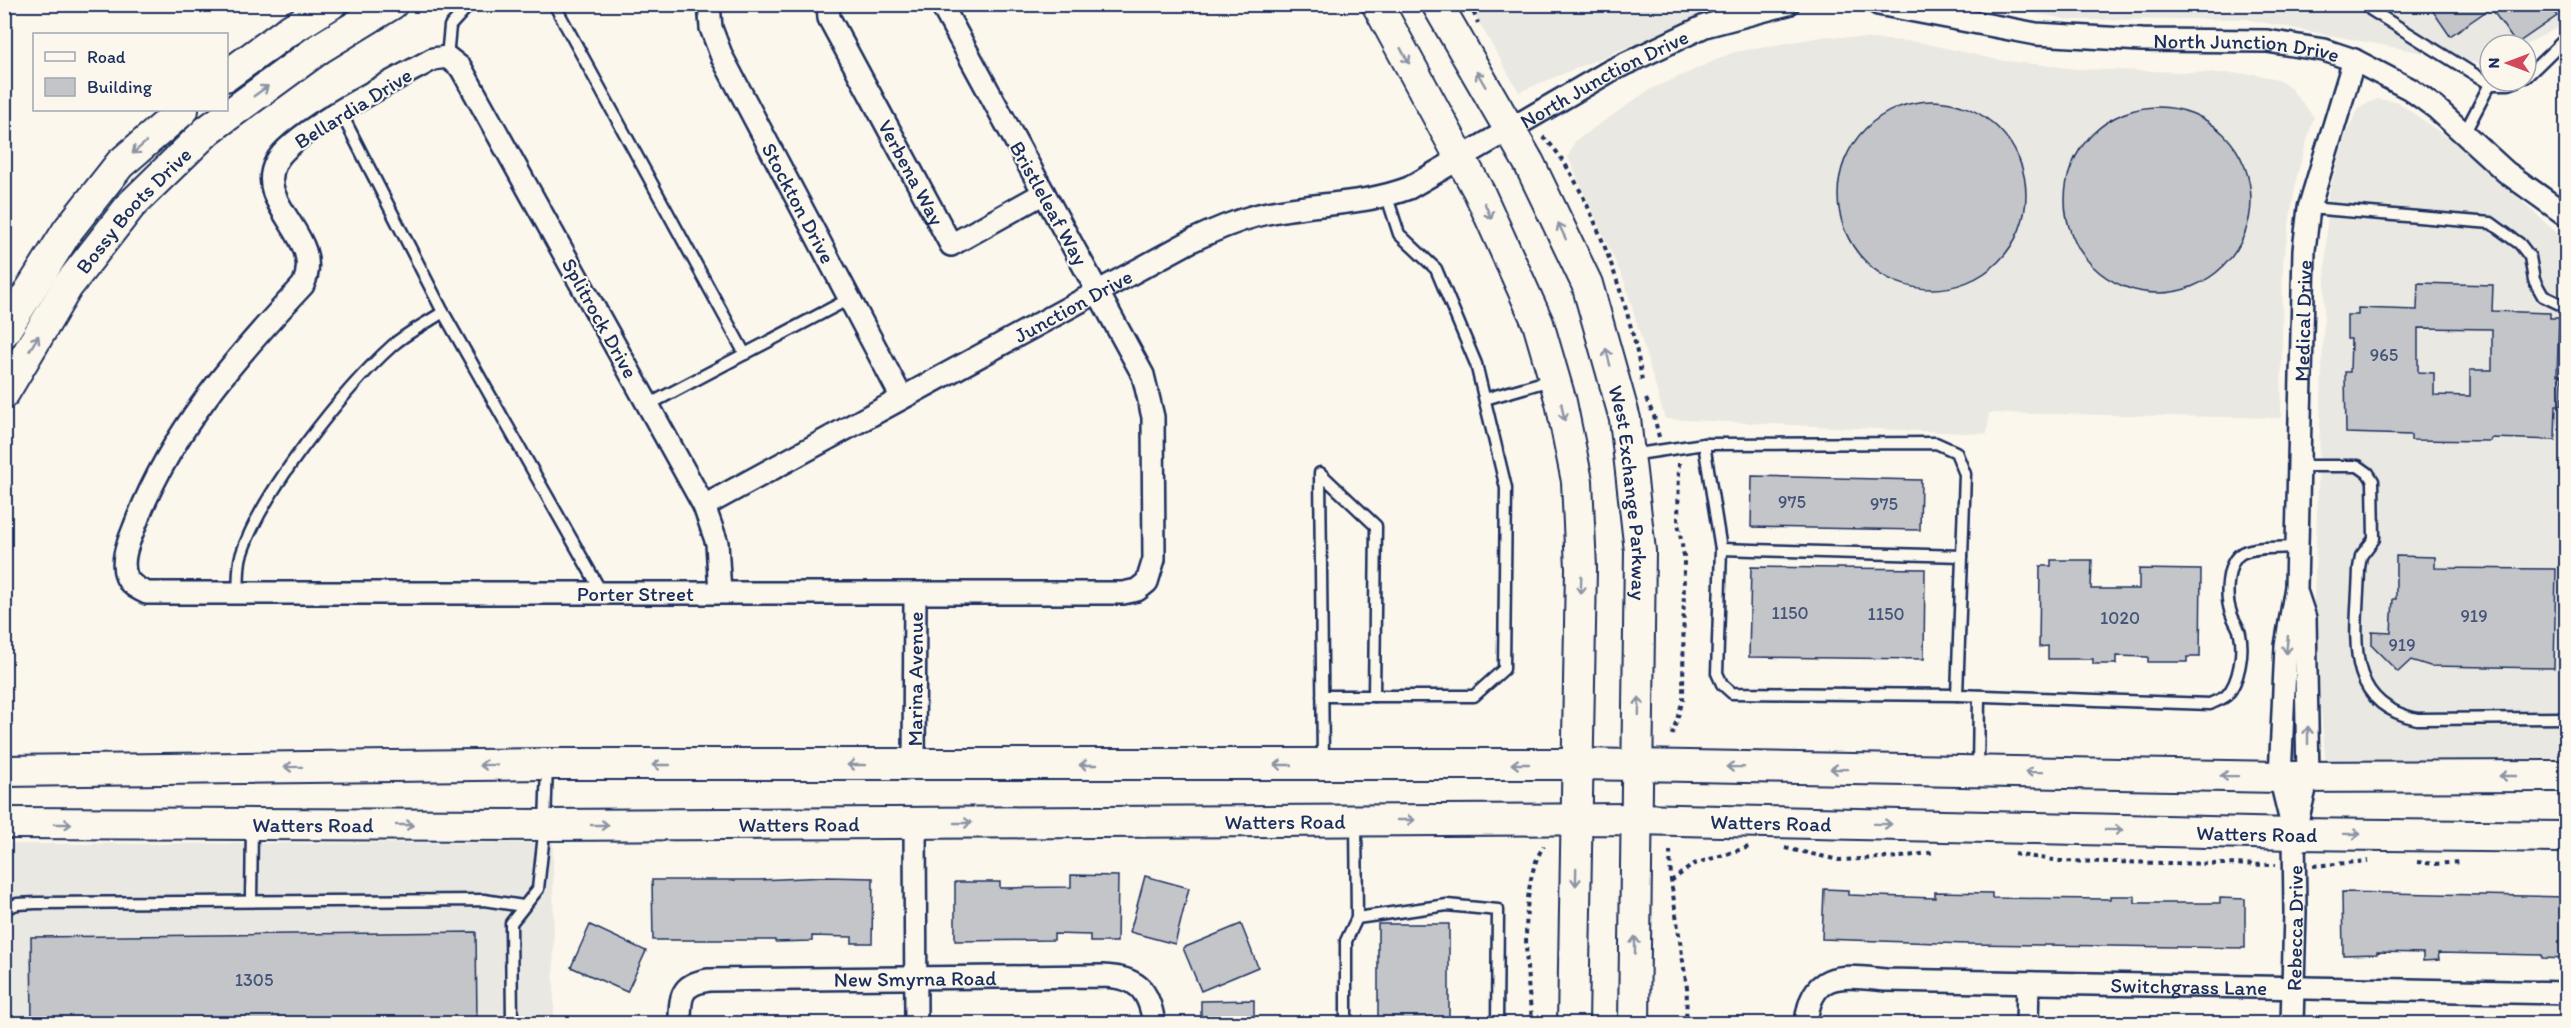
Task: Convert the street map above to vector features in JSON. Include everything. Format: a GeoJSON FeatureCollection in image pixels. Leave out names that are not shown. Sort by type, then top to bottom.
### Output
{"type":"FeatureCollection","features":[{"type":"Feature","properties":{"kind":"main road"},"geometry":{"type":"LineString","coordinates":[[228,75],[285,33],[331,4]]}},
{"type":"Feature","properties":{"kind":"main road","name":"Bossy Boots Drive"},"geometry":{"type":"LineString","coordinates":[[228,104],[392,4]]}},
{"type":"Feature","properties":{"kind":"main road"},"geometry":{"type":"LineString","coordinates":[[1377,4],[1479,192],[1538,323],[1561,402],[1577,492],[1581,568],[1573,1023]]}},
{"type":"Feature","properties":{"kind":"main road","name":"West Exchange Parkway"},"geometry":{"type":"LineString","coordinates":[[1437,4],[1510,129],[1587,284],[1625,419],[1640,551],[1634,1023]]}},
{"type":"Feature","properties":{"kind":"main road","name":"Bossy Boots Drive"},"geometry":{"type":"LineString","coordinates":[[4,332],[68,230],[120,164],[182,111]]}},
{"type":"Feature","properties":{"kind":"main road","name":"Bossy Boots Drive"},"geometry":{"type":"LineString","coordinates":[[4,393],[67,287],[201,120],[216,111]]}},
{"type":"Feature","properties":{"kind":"main road"},"geometry":{"type":"LineString","coordinates":[[4,771],[547,765],[1578,764],[2294,777],[2566,776]]}},
{"type":"Feature","properties":{"kind":"main road","name":"Watters Road"},"geometry":{"type":"LineString","coordinates":[[4,823],[545,825],[1636,819],[2294,834],[2566,837]]}},
{"type":"Feature","properties":{"kind":"street","name":"Stockton Drive"},"geometry":{"type":"LineString","coordinates":[[708,4],[711,28],[722,57],[902,398]]}},
{"type":"Feature","properties":{"kind":"street","name":"Verbena Way"},"geometry":{"type":"LineString","coordinates":[[828,4],[829,18],[951,245],[1044,193]]}},
{"type":"Feature","properties":{"kind":"street","name":"Bristleleaf Way"},"geometry":{"type":"LineString","coordinates":[[941,4],[1143,375],[1150,397],[1154,559],[1146,582]]}},
{"type":"Feature","properties":{"kind":"street","name":"North Junction Drive"},"geometry":{"type":"LineString","coordinates":[[1461,159],[1610,71],[1705,26],[1788,4]]}},
{"type":"Feature","properties":{"kind":"street","name":"North Junction Drive"},"geometry":{"type":"LineString","coordinates":[[1878,4],[2036,34],[2142,40],[2267,41],[2324,51],[2354,60],[2410,89],[2506,172],[2566,215]]}},
{"type":"Feature","properties":{"kind":"street","name":"Bellardia Drive"},"geometry":{"type":"LineString","coordinates":[[127,578],[125,554],[161,466],[212,388],[235,359],[303,285],[309,267],[306,249],[275,196],[272,173],[276,162],[285,150],[340,111],[433,60],[447,57]]}},
{"type":"Feature","properties":{"kind":"street","name":"Splitrock Drive"},"geometry":{"type":"LineString","coordinates":[[447,57],[461,68],[704,506],[717,543],[720,593]]}},
{"type":"Feature","properties":{"kind":"street","name":"Medical Drive"},"geometry":{"type":"LineString","coordinates":[[2294,834],[2294,777],[2305,618],[2296,588],[2304,250],[2309,208],[2354,60]]}},
{"type":"Feature","properties":{"kind":"street","name":"Junction Drive"},"geometry":{"type":"LineString","coordinates":[[704,506],[1191,241],[1256,216],[1387,197],[1409,188],[1461,159]]}},
{"type":"Feature","properties":{"kind":"street","name":"Porter Street"},"geometry":{"type":"LineString","coordinates":[[127,578],[134,586],[147,593],[1123,593],[1137,590],[1146,582]]}},
{"type":"Feature","properties":{"kind":"street","name":"Marina Avenue"},"geometry":{"type":"LineString","coordinates":[[915,593],[915,765]]}},
{"type":"Feature","properties":{"kind":"street"},"geometry":{"type":"LineString","coordinates":[[915,823],[916,1023]]}},
{"type":"Feature","properties":{"kind":"street","name":"Rebecca Drive"},"geometry":{"type":"LineString","coordinates":[[2292,1023],[2294,834]]}},
{"type":"Feature","properties":{"kind":"street","name":"New Smyrna Road"},"geometry":{"type":"LineString","coordinates":[[680,1023],[683,993],[690,985],[709,980],[1101,975],[1123,976],[1139,985],[1149,1000],[1154,1023]]}},
{"type":"Feature","properties":{"kind":"street","name":"Switchgrass Lane"},"geometry":{"type":"LineString","coordinates":[[1806,1023],[1808,1006],[1815,989],[1827,980],[1844,976],[2028,983],[2566,993]]}},
{"type":"Feature","properties":{"kind":"street"},"geometry":{"type":"LineString","coordinates":[[2027,1023],[2028,983]]}},
{"type":"Feature","properties":{"kind":"lane"},"geometry":{"type":"LineString","coordinates":[[447,57],[450,26],[470,4]]}},
{"type":"Feature","properties":{"kind":"lane"},"geometry":{"type":"LineString","coordinates":[[554,4],[745,354]]}},
{"type":"Feature","properties":{"kind":"lane"},"geometry":{"type":"LineString","coordinates":[[2367,4],[2478,76]]}},
{"type":"Feature","properties":{"kind":"lane"},"geometry":{"type":"LineString","coordinates":[[2538,65],[2566,38]]}},
{"type":"Feature","properties":{"kind":"lane"},"geometry":{"type":"LineString","coordinates":[[2464,134],[2485,93]]}},
{"type":"Feature","properties":{"kind":"lane"},"geometry":{"type":"LineString","coordinates":[[340,111],[443,312],[602,593]]}},
{"type":"Feature","properties":{"kind":"lane"},"geometry":{"type":"LineString","coordinates":[[1322,696],[1474,696],[1504,669],[1506,488],[1485,399],[1476,364],[1436,269],[1399,234],[1387,197]]}},
{"type":"Feature","properties":{"kind":"lane"},"geometry":{"type":"LineString","coordinates":[[2309,208],[2491,223],[2520,244],[2529,257],[2534,279],[2543,296],[2566,307]]}},
{"type":"Feature","properties":{"kind":"lane"},"geometry":{"type":"LineString","coordinates":[[648,405],[849,298]]}},
{"type":"Feature","properties":{"kind":"lane"},"geometry":{"type":"LineString","coordinates":[[238,593],[241,557],[260,517],[292,461],[342,400],[394,344],[443,312]]}},
{"type":"Feature","properties":{"kind":"lane"},"geometry":{"type":"LineString","coordinates":[[1485,399],[1554,379]]}},
{"type":"Feature","properties":{"kind":"lane"},"geometry":{"type":"LineString","coordinates":[[1630,455],[1704,444],[1936,443],[1956,452],[1965,474],[1957,695]]}},
{"type":"Feature","properties":{"kind":"lane"},"geometry":{"type":"LineString","coordinates":[[1704,444],[1720,549],[1717,673],[1722,684],[1732,693],[1957,695],[2042,700],[2210,704],[2226,697],[2235,682],[2241,652],[2240,633],[2230,611],[2228,595],[2231,568],[2235,558],[2250,551],[2296,547]]}},
{"type":"Feature","properties":{"kind":"lane"},"geometry":{"type":"LineString","coordinates":[[2298,466],[2358,466],[2368,472],[2373,481],[2374,539],[2361,556],[2359,568],[2357,654],[2364,685],[2376,702],[2397,715],[2416,719],[2566,718]]}},
{"type":"Feature","properties":{"kind":"lane"},"geometry":{"type":"LineString","coordinates":[[1323,765],[1320,473],[1376,526],[1374,696]]}},
{"type":"Feature","properties":{"kind":"lane"},"geometry":{"type":"LineString","coordinates":[[1720,549],[1962,556]]}},
{"type":"Feature","properties":{"kind":"lane"},"geometry":{"type":"LineString","coordinates":[[1978,771],[1979,696]]}},
{"type":"Feature","properties":{"kind":"lane"},"geometry":{"type":"LineString","coordinates":[[512,1023],[511,923],[538,890],[545,825],[547,765]]}},
{"type":"Feature","properties":{"kind":"lane"},"geometry":{"type":"LineString","coordinates":[[1346,1023],[1346,941],[1358,918],[1356,820]]}},
{"type":"Feature","properties":{"kind":"lane"},"geometry":{"type":"LineString","coordinates":[[251,902],[252,824]]}},
{"type":"Feature","properties":{"kind":"lane"},"geometry":{"type":"LineString","coordinates":[[4,909],[16,904],[36,903],[484,900],[523,906]]}},
{"type":"Feature","properties":{"kind":"lane"},"geometry":{"type":"LineString","coordinates":[[1358,918],[1447,905],[1498,910],[1497,1023]]}},
{"type":"Feature","properties":{"kind":"path"},"geometry":{"type":"LineString","coordinates":[[1672,735],[1683,700],[1684,556]]}},
{"type":"Feature","properties":{"kind":"path"},"geometry":{"type":"LineString","coordinates":[[1533,1023],[1527,987],[1525,941],[1534,860],[1544,846]]}},
{"type":"Feature","properties":{"kind":"path"},"geometry":{"type":"LineString","coordinates":[[1671,881],[1694,864],[1736,850],[1758,846]]}},
{"type":"Feature","properties":{"kind":"path"},"geometry":{"type":"LineString","coordinates":[[1779,846],[1839,860],[1901,857],[1941,851]]}},
{"type":"Feature","properties":{"kind":"path"},"geometry":{"type":"LineString","coordinates":[[1670,851],[1671,881],[1685,968],[1686,1023]]}},
{"type":"Feature","properties":{"kind":"path"},"geometry":{"type":"LineString","coordinates":[[2003,852],[2060,861],[2327,867],[2377,860]]}},
{"type":"Feature","properties":{"kind":"path"},"geometry":{"type":"LineString","coordinates":[[2415,861],[2434,864],[2468,860]]}},
{"type":"Feature","properties":{"kind":"shaded area"},"geometry":{"type":"Polygon","coordinates":[[[2566,4],[2566,23],[2538,38],[2538,33],[2478,33],[2478,63],[2245,19],[2071,20],[1991,5],[2566,4]]]}},
{"type":"Feature","properties":{"kind":"shaded area"},"geometry":{"type":"Polygon","coordinates":[[[1469,5],[1741,5],[1671,29],[1519,92],[1469,5]]]}},
{"type":"Feature","properties":{"kind":"shaded area"},"geometry":{"type":"Polygon","coordinates":[[[1827,36],[1919,42],[1998,60],[2077,69],[2255,74],[2277,79],[2291,89],[2314,117],[2297,175],[2283,262],[2281,418],[1989,413],[1987,434],[1665,419],[1625,283],[1568,157],[1575,141],[1649,90],[1734,52],[1827,36]]]}},
{"type":"Feature","properties":{"kind":"shaded area"},"geometry":{"type":"Polygon","coordinates":[[[2377,99],[2396,101],[2465,150],[2557,233],[2566,236],[2566,763],[2326,765],[2313,629],[2328,196],[2346,134],[2359,108],[2377,99]]]}},
{"type":"Feature","properties":{"kind":"shaded area"},"geometry":{"type":"Polygon","coordinates":[[[553,843],[554,1023],[5,1023],[4,844],[553,843]]]}},
{"type":"Feature","properties":{"kind":"building"},"geometry":{"type":"Polygon","coordinates":[[[2428,4],[2549,4],[2557,16],[2532,33],[2508,33],[2491,8],[2450,36],[2428,4]]]}},
{"type":"Feature","properties":{"kind":"building"},"geometry":{"type":"Polygon","coordinates":[[[1923,101],[1941,101],[1968,108],[1999,128],[2019,159],[2026,195],[2019,231],[1999,262],[1968,282],[1941,289],[1923,289],[1888,278],[1872,268],[1859,255],[1842,222],[1838,204],[1838,186],[1849,151],[1859,135],[1872,122],[1905,105],[1923,101]]]}},
{"type":"Feature","properties":{"kind":"building"},"geometry":{"type":"Polygon","coordinates":[[[2158,107],[2194,114],[2224,134],[2244,164],[2251,200],[2244,236],[2224,266],[2194,286],[2158,293],[2122,286],[2092,266],[2072,236],[2065,200],[2072,164],[2092,134],[2122,114],[2158,107]]]}},
{"type":"Feature","properties":{"kind":"building"},"geometry":{"type":"Polygon","coordinates":[[[2418,283],[2493,285],[2492,311],[2550,313],[2550,318],[2559,318],[2557,375],[2562,375],[2561,405],[2556,405],[2555,440],[2491,438],[2490,441],[2411,440],[2411,435],[2346,433],[2345,372],[2350,372],[2351,339],[2347,339],[2347,315],[2358,315],[2358,308],[2417,310],[2418,283]],[[2418,328],[2418,372],[2434,373],[2434,395],[2470,396],[2470,370],[2492,370],[2492,329],[2418,328]]]}},
{"type":"Feature","properties":{"kind":"building"},"geometry":{"type":"Polygon","coordinates":[[[1752,476],[1921,480],[1920,530],[1751,527],[1752,476]]]}},
{"type":"Feature","properties":{"kind":"building"},"geometry":{"type":"Polygon","coordinates":[[[2396,556],[2435,557],[2435,568],[2556,569],[2554,668],[2430,666],[2411,660],[2398,672],[2372,646],[2372,632],[2391,633],[2393,599],[2396,599],[2396,556]]]}},
{"type":"Feature","properties":{"kind":"building"},"geometry":{"type":"Polygon","coordinates":[[[2051,560],[2092,560],[2091,589],[2139,589],[2139,569],[2201,570],[2200,657],[2187,657],[2187,662],[2148,662],[2148,657],[2116,656],[2116,664],[2093,664],[2093,659],[2048,659],[2048,646],[2039,647],[2040,566],[2051,566],[2051,560]]]}},
{"type":"Feature","properties":{"kind":"building"},"geometry":{"type":"Polygon","coordinates":[[[1751,567],[1925,569],[1924,659],[1749,657],[1751,567]]]}},
{"type":"Feature","properties":{"kind":"building"},"geometry":{"type":"Polygon","coordinates":[[[1071,875],[1118,876],[1117,942],[1090,942],[1090,935],[1054,934],[1054,940],[955,941],[955,882],[1000,882],[1000,888],[1071,887],[1071,875]]]}},
{"type":"Feature","properties":{"kind":"building"},"geometry":{"type":"Polygon","coordinates":[[[1145,876],[1189,888],[1175,944],[1130,932],[1145,876]]]}},
{"type":"Feature","properties":{"kind":"building"},"geometry":{"type":"Polygon","coordinates":[[[826,877],[873,878],[872,943],[852,943],[852,937],[812,936],[812,941],[775,942],[775,940],[653,940],[652,880],[759,880],[826,877]]]}},
{"type":"Feature","properties":{"kind":"building"},"geometry":{"type":"Polygon","coordinates":[[[1824,889],[1848,890],[1848,895],[1935,898],[1935,892],[1992,893],[1992,898],[2110,899],[2110,896],[2135,896],[2135,903],[2220,903],[2220,898],[2245,899],[2245,948],[1967,944],[1822,939],[1824,889]]]}},
{"type":"Feature","properties":{"kind":"building"},"geometry":{"type":"Polygon","coordinates":[[[2342,892],[2566,897],[2566,959],[2542,958],[2542,955],[2438,953],[2439,960],[2423,961],[2423,953],[2377,952],[2377,954],[2343,955],[2342,892]]]}},
{"type":"Feature","properties":{"kind":"building"},"geometry":{"type":"Polygon","coordinates":[[[1241,924],[1258,967],[1201,991],[1183,948],[1241,924]]]}},
{"type":"Feature","properties":{"kind":"building"},"geometry":{"type":"Polygon","coordinates":[[[1378,924],[1449,924],[1449,1023],[1378,1023],[1378,924]]]}},
{"type":"Feature","properties":{"kind":"building"},"geometry":{"type":"Polygon","coordinates":[[[590,925],[646,951],[627,992],[571,967],[590,925]]]}},
{"type":"Feature","properties":{"kind":"building"},"geometry":{"type":"Polygon","coordinates":[[[476,932],[477,1023],[32,1023],[31,937],[476,932]]]}},
{"type":"Feature","properties":{"kind":"building"},"geometry":{"type":"Polygon","coordinates":[[[1254,1000],[1254,1023],[1201,1023],[1201,1001],[1254,1000]]]}}]}
